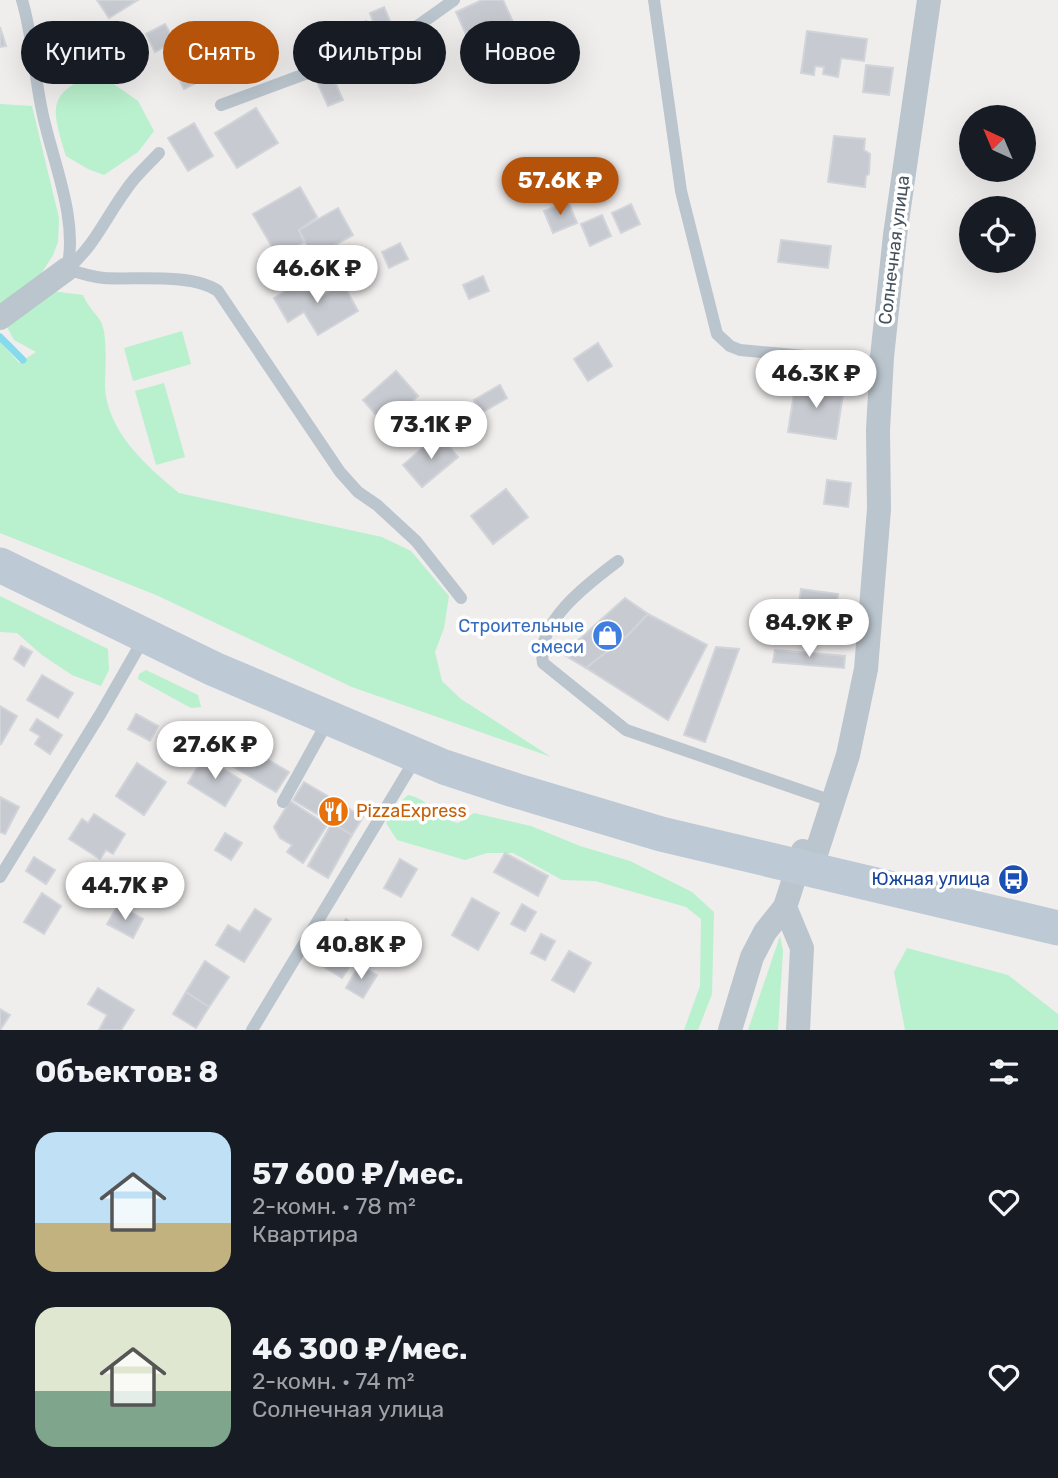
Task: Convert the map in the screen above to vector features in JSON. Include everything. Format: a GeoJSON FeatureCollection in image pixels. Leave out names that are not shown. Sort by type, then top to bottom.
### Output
{"type":"FeatureCollection","features":[{"type":"Feature","properties":{"kind":"main road"},"geometry":{"type":"LineString","coordinates":[[0,565],[145,637],[329,719],[444,767],[514,790],[647,830],[810,851],[1058,909]]}},
{"type":"Feature","properties":{"kind":"main road"},"geometry":{"type":"LineString","coordinates":[[810,851],[1058,928]]}},
{"type":"Feature","properties":{"kind":"street","name":"Солнечная улица"},"geometry":{"type":"LineString","coordinates":[[785,907],[840,785],[858,711],[868,644],[878,509],[881,363],[895,235],[929,0]]}},
{"type":"Feature","properties":{"kind":"street"},"geometry":{"type":"LineString","coordinates":[[0,318],[67,269]]}},
{"type":"Feature","properties":{"kind":"street"},"geometry":{"type":"LineString","coordinates":[[730,1030],[757,946],[785,907],[803,948],[798,1030]]}},
{"type":"Feature","properties":{"kind":"lane"},"geometry":{"type":"LineString","coordinates":[[22,0],[32,36],[42,113],[69,223],[67,269]]}},
{"type":"Feature","properties":{"kind":"lane"},"geometry":{"type":"LineString","coordinates":[[221,105],[383,45],[416,27],[454,0]]}},
{"type":"Feature","properties":{"kind":"lane"},"geometry":{"type":"LineString","coordinates":[[654,0],[681,191],[717,334],[722,341],[740,350],[881,363]]}},
{"type":"Feature","properties":{"kind":"lane"},"geometry":{"type":"LineString","coordinates":[[67,269],[82,257],[128,187],[159,153]]}},
{"type":"Feature","properties":{"kind":"lane"},"geometry":{"type":"LineString","coordinates":[[67,269],[102,278],[211,285],[218,291],[340,472],[358,492],[377,505],[416,541],[461,597]]}},
{"type":"Feature","properties":{"kind":"lane"},"geometry":{"type":"LineString","coordinates":[[618,561],[579,593],[555,619],[543,643],[544,663],[626,730],[832,801]]}},
{"type":"Feature","properties":{"kind":"lane"},"geometry":{"type":"LineString","coordinates":[[0,877],[145,637]]}},
{"type":"Feature","properties":{"kind":"lane"},"geometry":{"type":"LineString","coordinates":[[283,802],[329,719]]}},
{"type":"Feature","properties":{"kind":"lane"},"geometry":{"type":"LineString","coordinates":[[252,1030],[420,756]]}},
{"type":"Feature","properties":{"kind":"green space"},"geometry":{"type":"Polygon","coordinates":[[[75,84],[114,84],[138,101],[154,131],[138,152],[104,175],[88,169],[66,156],[58,126],[57,104],[61,95],[75,84]]]}},
{"type":"Feature","properties":{"kind":"green space"},"geometry":{"type":"Polygon","coordinates":[[[0,104],[32,106],[59,218],[58,242],[39,277],[0,306],[0,104]]]}},
{"type":"Feature","properties":{"kind":"green space"},"geometry":{"type":"Polygon","coordinates":[[[51,291],[83,295],[101,322],[108,404],[121,433],[142,460],[179,493],[382,537],[411,551],[449,596],[444,628],[435,652],[442,681],[461,699],[551,757],[352,687],[156,595],[0,533],[0,341],[19,363],[36,352],[14,340],[6,325],[51,291]]]}},
{"type":"Feature","properties":{"kind":"green space"},"geometry":{"type":"Polygon","coordinates":[[[182,331],[191,364],[133,381],[124,348],[182,331]]]}},
{"type":"Feature","properties":{"kind":"green space"},"geometry":{"type":"Polygon","coordinates":[[[164,383],[185,457],[156,465],[135,391],[164,383]]]}},
{"type":"Feature","properties":{"kind":"green space"},"geometry":{"type":"Polygon","coordinates":[[[0,596],[108,649],[109,670],[101,686],[72,675],[42,655],[17,633],[0,632],[0,596]]]}},
{"type":"Feature","properties":{"kind":"green space"},"geometry":{"type":"Polygon","coordinates":[[[146,670],[198,695],[201,707],[191,708],[138,679],[139,674],[146,670]]]}},
{"type":"Feature","properties":{"kind":"green space"},"geometry":{"type":"Polygon","coordinates":[[[408,795],[416,797],[451,821],[458,823],[474,813],[531,826],[580,846],[630,861],[692,892],[714,912],[712,994],[698,1030],[684,1030],[700,986],[701,919],[686,907],[595,881],[562,880],[513,853],[487,853],[465,860],[397,840],[386,823],[397,805],[408,795]]]}},
{"type":"Feature","properties":{"kind":"green space"},"geometry":{"type":"Polygon","coordinates":[[[780,936],[783,951],[778,1030],[748,1030],[780,936]]]}},
{"type":"Feature","properties":{"kind":"green space"},"geometry":{"type":"Polygon","coordinates":[[[907,948],[1008,975],[1058,1014],[1058,1030],[905,1030],[894,972],[907,948]]]}},
{"type":"Feature","properties":{"kind":"building"},"geometry":{"type":"Polygon","coordinates":[[[97,0],[138,0],[109,18],[97,0]]]}},
{"type":"Feature","properties":{"kind":"building"},"geometry":{"type":"Polygon","coordinates":[[[482,0],[503,0],[513,21],[460,21],[456,12],[482,0]]]}},
{"type":"Feature","properties":{"kind":"building"},"geometry":{"type":"Polygon","coordinates":[[[384,7],[390,21],[373,21],[370,13],[384,7]]]}},
{"type":"Feature","properties":{"kind":"building"},"geometry":{"type":"Polygon","coordinates":[[[163,25],[163,47],[155,52],[149,40],[149,32],[163,25]]]}},
{"type":"Feature","properties":{"kind":"building"},"geometry":{"type":"Polygon","coordinates":[[[0,27],[6,46],[0,47],[0,27]]]}},
{"type":"Feature","properties":{"kind":"building"},"geometry":{"type":"Polygon","coordinates":[[[807,31],[867,39],[864,61],[841,58],[838,77],[823,74],[824,67],[815,66],[814,75],[801,73],[807,31]]]}},
{"type":"Feature","properties":{"kind":"building"},"geometry":{"type":"Polygon","coordinates":[[[866,65],[893,68],[889,95],[863,92],[866,65]]]}},
{"type":"Feature","properties":{"kind":"building"},"geometry":{"type":"Polygon","coordinates":[[[181,84],[194,84],[184,89],[181,84]]]}},
{"type":"Feature","properties":{"kind":"building"},"geometry":{"type":"Polygon","coordinates":[[[318,84],[336,84],[343,100],[328,106],[318,84]]]}},
{"type":"Feature","properties":{"kind":"building"},"geometry":{"type":"Polygon","coordinates":[[[256,108],[278,143],[237,168],[215,133],[256,108]]]}},
{"type":"Feature","properties":{"kind":"building"},"geometry":{"type":"Polygon","coordinates":[[[194,123],[213,156],[188,171],[168,138],[194,123]]]}},
{"type":"Feature","properties":{"kind":"building"},"geometry":{"type":"Polygon","coordinates":[[[834,136],[865,139],[864,150],[870,154],[865,187],[828,182],[834,136]]]}},
{"type":"Feature","properties":{"kind":"building"},"geometry":{"type":"Polygon","coordinates":[[[300,187],[317,217],[299,230],[304,242],[278,257],[253,214],[300,187]]]}},
{"type":"Feature","properties":{"kind":"building"},"geometry":{"type":"Polygon","coordinates":[[[568,202],[577,223],[553,233],[544,211],[568,202]]]}},
{"type":"Feature","properties":{"kind":"building"},"geometry":{"type":"Polygon","coordinates":[[[631,204],[640,224],[621,233],[612,213],[631,204]]]}},
{"type":"Feature","properties":{"kind":"building"},"geometry":{"type":"Polygon","coordinates":[[[338,208],[353,235],[313,257],[299,230],[338,208]]]}},
{"type":"Feature","properties":{"kind":"building"},"geometry":{"type":"Polygon","coordinates":[[[602,215],[611,236],[590,246],[581,224],[602,215]]]}},
{"type":"Feature","properties":{"kind":"building"},"geometry":{"type":"Polygon","coordinates":[[[781,240],[831,246],[828,268],[778,262],[781,240]]]}},
{"type":"Feature","properties":{"kind":"building"},"geometry":{"type":"Polygon","coordinates":[[[400,243],[408,259],[389,268],[382,252],[400,243]]]}},
{"type":"Feature","properties":{"kind":"building"},"geometry":{"type":"Polygon","coordinates":[[[311,276],[323,296],[343,284],[358,311],[318,335],[304,312],[288,322],[274,298],[311,276]]]}},
{"type":"Feature","properties":{"kind":"building"},"geometry":{"type":"Polygon","coordinates":[[[483,276],[489,291],[469,299],[463,285],[483,276]]]}},
{"type":"Feature","properties":{"kind":"building"},"geometry":{"type":"Polygon","coordinates":[[[598,343],[612,366],[588,381],[574,359],[598,343]]]}},
{"type":"Feature","properties":{"kind":"building"},"geometry":{"type":"Polygon","coordinates":[[[396,371],[418,396],[385,425],[363,400],[396,371]]]}},
{"type":"Feature","properties":{"kind":"building"},"geometry":{"type":"Polygon","coordinates":[[[796,381],[844,388],[836,439],[788,432],[796,381]]]}},
{"type":"Feature","properties":{"kind":"building"},"geometry":{"type":"Polygon","coordinates":[[[500,385],[507,398],[481,413],[474,400],[500,385]]]}},
{"type":"Feature","properties":{"kind":"building"},"geometry":{"type":"Polygon","coordinates":[[[439,434],[458,457],[422,487],[403,465],[439,434]]]}},
{"type":"Feature","properties":{"kind":"building"},"geometry":{"type":"Polygon","coordinates":[[[827,480],[851,483],[848,507],[824,504],[827,480]]]}},
{"type":"Feature","properties":{"kind":"building"},"geometry":{"type":"Polygon","coordinates":[[[506,489],[528,517],[493,544],[471,516],[506,489]]]}},
{"type":"Feature","properties":{"kind":"building"},"geometry":{"type":"Polygon","coordinates":[[[801,589],[838,594],[832,633],[796,628],[801,589]]]}},
{"type":"Feature","properties":{"kind":"building"},"geometry":{"type":"Polygon","coordinates":[[[625,598],[648,614],[627,636],[586,668],[563,654],[625,598]]]}},
{"type":"Feature","properties":{"kind":"building"},"geometry":{"type":"Polygon","coordinates":[[[766,608],[792,612],[788,632],[763,627],[766,608]]]}},
{"type":"Feature","properties":{"kind":"building"},"geometry":{"type":"Polygon","coordinates":[[[648,614],[707,645],[668,720],[586,668],[627,636],[648,614]]]}},
{"type":"Feature","properties":{"kind":"building"},"geometry":{"type":"Polygon","coordinates":[[[21,646],[32,652],[24,666],[14,659],[21,646]]]}},
{"type":"Feature","properties":{"kind":"building"},"geometry":{"type":"Polygon","coordinates":[[[716,647],[739,649],[705,742],[684,735],[716,647]]]}},
{"type":"Feature","properties":{"kind":"building"},"geometry":{"type":"Polygon","coordinates":[[[775,650],[845,656],[844,668],[773,662],[775,650]]]}},
{"type":"Feature","properties":{"kind":"building"},"geometry":{"type":"Polygon","coordinates":[[[42,675],[73,693],[58,718],[27,700],[42,675]]]}},
{"type":"Feature","properties":{"kind":"building"},"geometry":{"type":"Polygon","coordinates":[[[0,706],[17,716],[1,744],[0,743],[0,706]]]}},
{"type":"Feature","properties":{"kind":"building"},"geometry":{"type":"Polygon","coordinates":[[[136,714],[158,726],[150,741],[128,729],[136,714]]]}},
{"type":"Feature","properties":{"kind":"building"},"geometry":{"type":"Polygon","coordinates":[[[37,719],[62,735],[50,754],[35,744],[40,736],[30,730],[37,719]]]}},
{"type":"Feature","properties":{"kind":"building"},"geometry":{"type":"Polygon","coordinates":[[[217,730],[289,772],[276,792],[205,750],[217,730]]]}},
{"type":"Feature","properties":{"kind":"building"},"geometry":{"type":"Polygon","coordinates":[[[204,757],[241,780],[225,806],[188,783],[204,757]]]}},
{"type":"Feature","properties":{"kind":"building"},"geometry":{"type":"Polygon","coordinates":[[[137,763],[166,782],[144,815],[116,796],[137,763]]]}},
{"type":"Feature","properties":{"kind":"building"},"geometry":{"type":"Polygon","coordinates":[[[304,782],[363,817],[352,835],[293,800],[304,782]]]}},
{"type":"Feature","properties":{"kind":"building"},"geometry":{"type":"Polygon","coordinates":[[[0,797],[19,807],[5,834],[0,832],[0,797]]]}},
{"type":"Feature","properties":{"kind":"building"},"geometry":{"type":"Polygon","coordinates":[[[290,801],[327,825],[303,863],[287,852],[292,845],[280,838],[274,827],[290,801]]]}},
{"type":"Feature","properties":{"kind":"building"},"geometry":{"type":"Polygon","coordinates":[[[94,814],[125,834],[113,854],[106,850],[100,859],[69,839],[82,819],[88,823],[94,814]]]}},
{"type":"Feature","properties":{"kind":"building"},"geometry":{"type":"Polygon","coordinates":[[[332,823],[352,835],[328,878],[308,866],[332,823]]]}},
{"type":"Feature","properties":{"kind":"building"},"geometry":{"type":"Polygon","coordinates":[[[225,833],[242,843],[231,860],[215,850],[225,833]]]}},
{"type":"Feature","properties":{"kind":"building"},"geometry":{"type":"Polygon","coordinates":[[[505,853],[548,876],[538,896],[494,872],[505,853]]]}},
{"type":"Feature","properties":{"kind":"building"},"geometry":{"type":"Polygon","coordinates":[[[34,857],[55,870],[46,884],[26,871],[34,857]]]}},
{"type":"Feature","properties":{"kind":"building"},"geometry":{"type":"Polygon","coordinates":[[[400,859],[417,869],[401,897],[384,888],[400,859]]]}},
{"type":"Feature","properties":{"kind":"building"},"geometry":{"type":"Polygon","coordinates":[[[42,893],[61,906],[44,934],[24,922],[42,893]]]}},
{"type":"Feature","properties":{"kind":"building"},"geometry":{"type":"Polygon","coordinates":[[[472,898],[499,913],[478,950],[452,935],[472,898]]]}},
{"type":"Feature","properties":{"kind":"building"},"geometry":{"type":"Polygon","coordinates":[[[522,904],[536,912],[525,931],[511,924],[522,904]]]}},
{"type":"Feature","properties":{"kind":"building"},"geometry":{"type":"Polygon","coordinates":[[[118,905],[143,919],[133,938],[107,924],[118,905]]]}},
{"type":"Feature","properties":{"kind":"building"},"geometry":{"type":"Polygon","coordinates":[[[255,909],[271,919],[244,962],[216,945],[228,925],[240,932],[255,909]]]}},
{"type":"Feature","properties":{"kind":"building"},"geometry":{"type":"Polygon","coordinates":[[[346,919],[372,937],[364,949],[338,932],[346,919]]]}},
{"type":"Feature","properties":{"kind":"building"},"geometry":{"type":"Polygon","coordinates":[[[541,934],[555,941],[545,960],[531,953],[541,934]]]}},
{"type":"Feature","properties":{"kind":"building"},"geometry":{"type":"Polygon","coordinates":[[[327,945],[353,961],[342,978],[316,962],[327,945]]]}},
{"type":"Feature","properties":{"kind":"building"},"geometry":{"type":"Polygon","coordinates":[[[569,951],[591,963],[574,992],[552,980],[569,951]]]}},
{"type":"Feature","properties":{"kind":"building"},"geometry":{"type":"Polygon","coordinates":[[[205,961],[229,977],[209,1007],[186,992],[205,961]]]}},
{"type":"Feature","properties":{"kind":"building"},"geometry":{"type":"Polygon","coordinates":[[[359,965],[377,975],[363,998],[346,988],[359,965]]]}},
{"type":"Feature","properties":{"kind":"building"},"geometry":{"type":"Polygon","coordinates":[[[98,988],[134,1010],[121,1030],[99,1030],[107,1015],[88,1004],[98,988]]]}},
{"type":"Feature","properties":{"kind":"building"},"geometry":{"type":"Polygon","coordinates":[[[186,992],[209,1007],[196,1028],[173,1014],[186,992]]]}},
{"type":"Feature","properties":{"kind":"building"},"geometry":{"type":"Polygon","coordinates":[[[0,1009],[10,1015],[0,1030],[0,1009]]]}},
{"type":"Feature","properties":{"kind":"waterway"},"geometry":{"type":"LineString","coordinates":[[0,337],[23,360]]}},
{"type":"Feature","properties":{"kind":"place","name":"Строительные смеси"},"geometry":{"type":"Point","coordinates":[607,636]}},
{"type":"Feature","properties":{"kind":"place","name":"PizzaExpress"},"geometry":{"type":"Point","coordinates":[333,811]}},
{"type":"Feature","properties":{"kind":"place","name":"Южная улица"},"geometry":{"type":"Point","coordinates":[1013,879]}}]}
